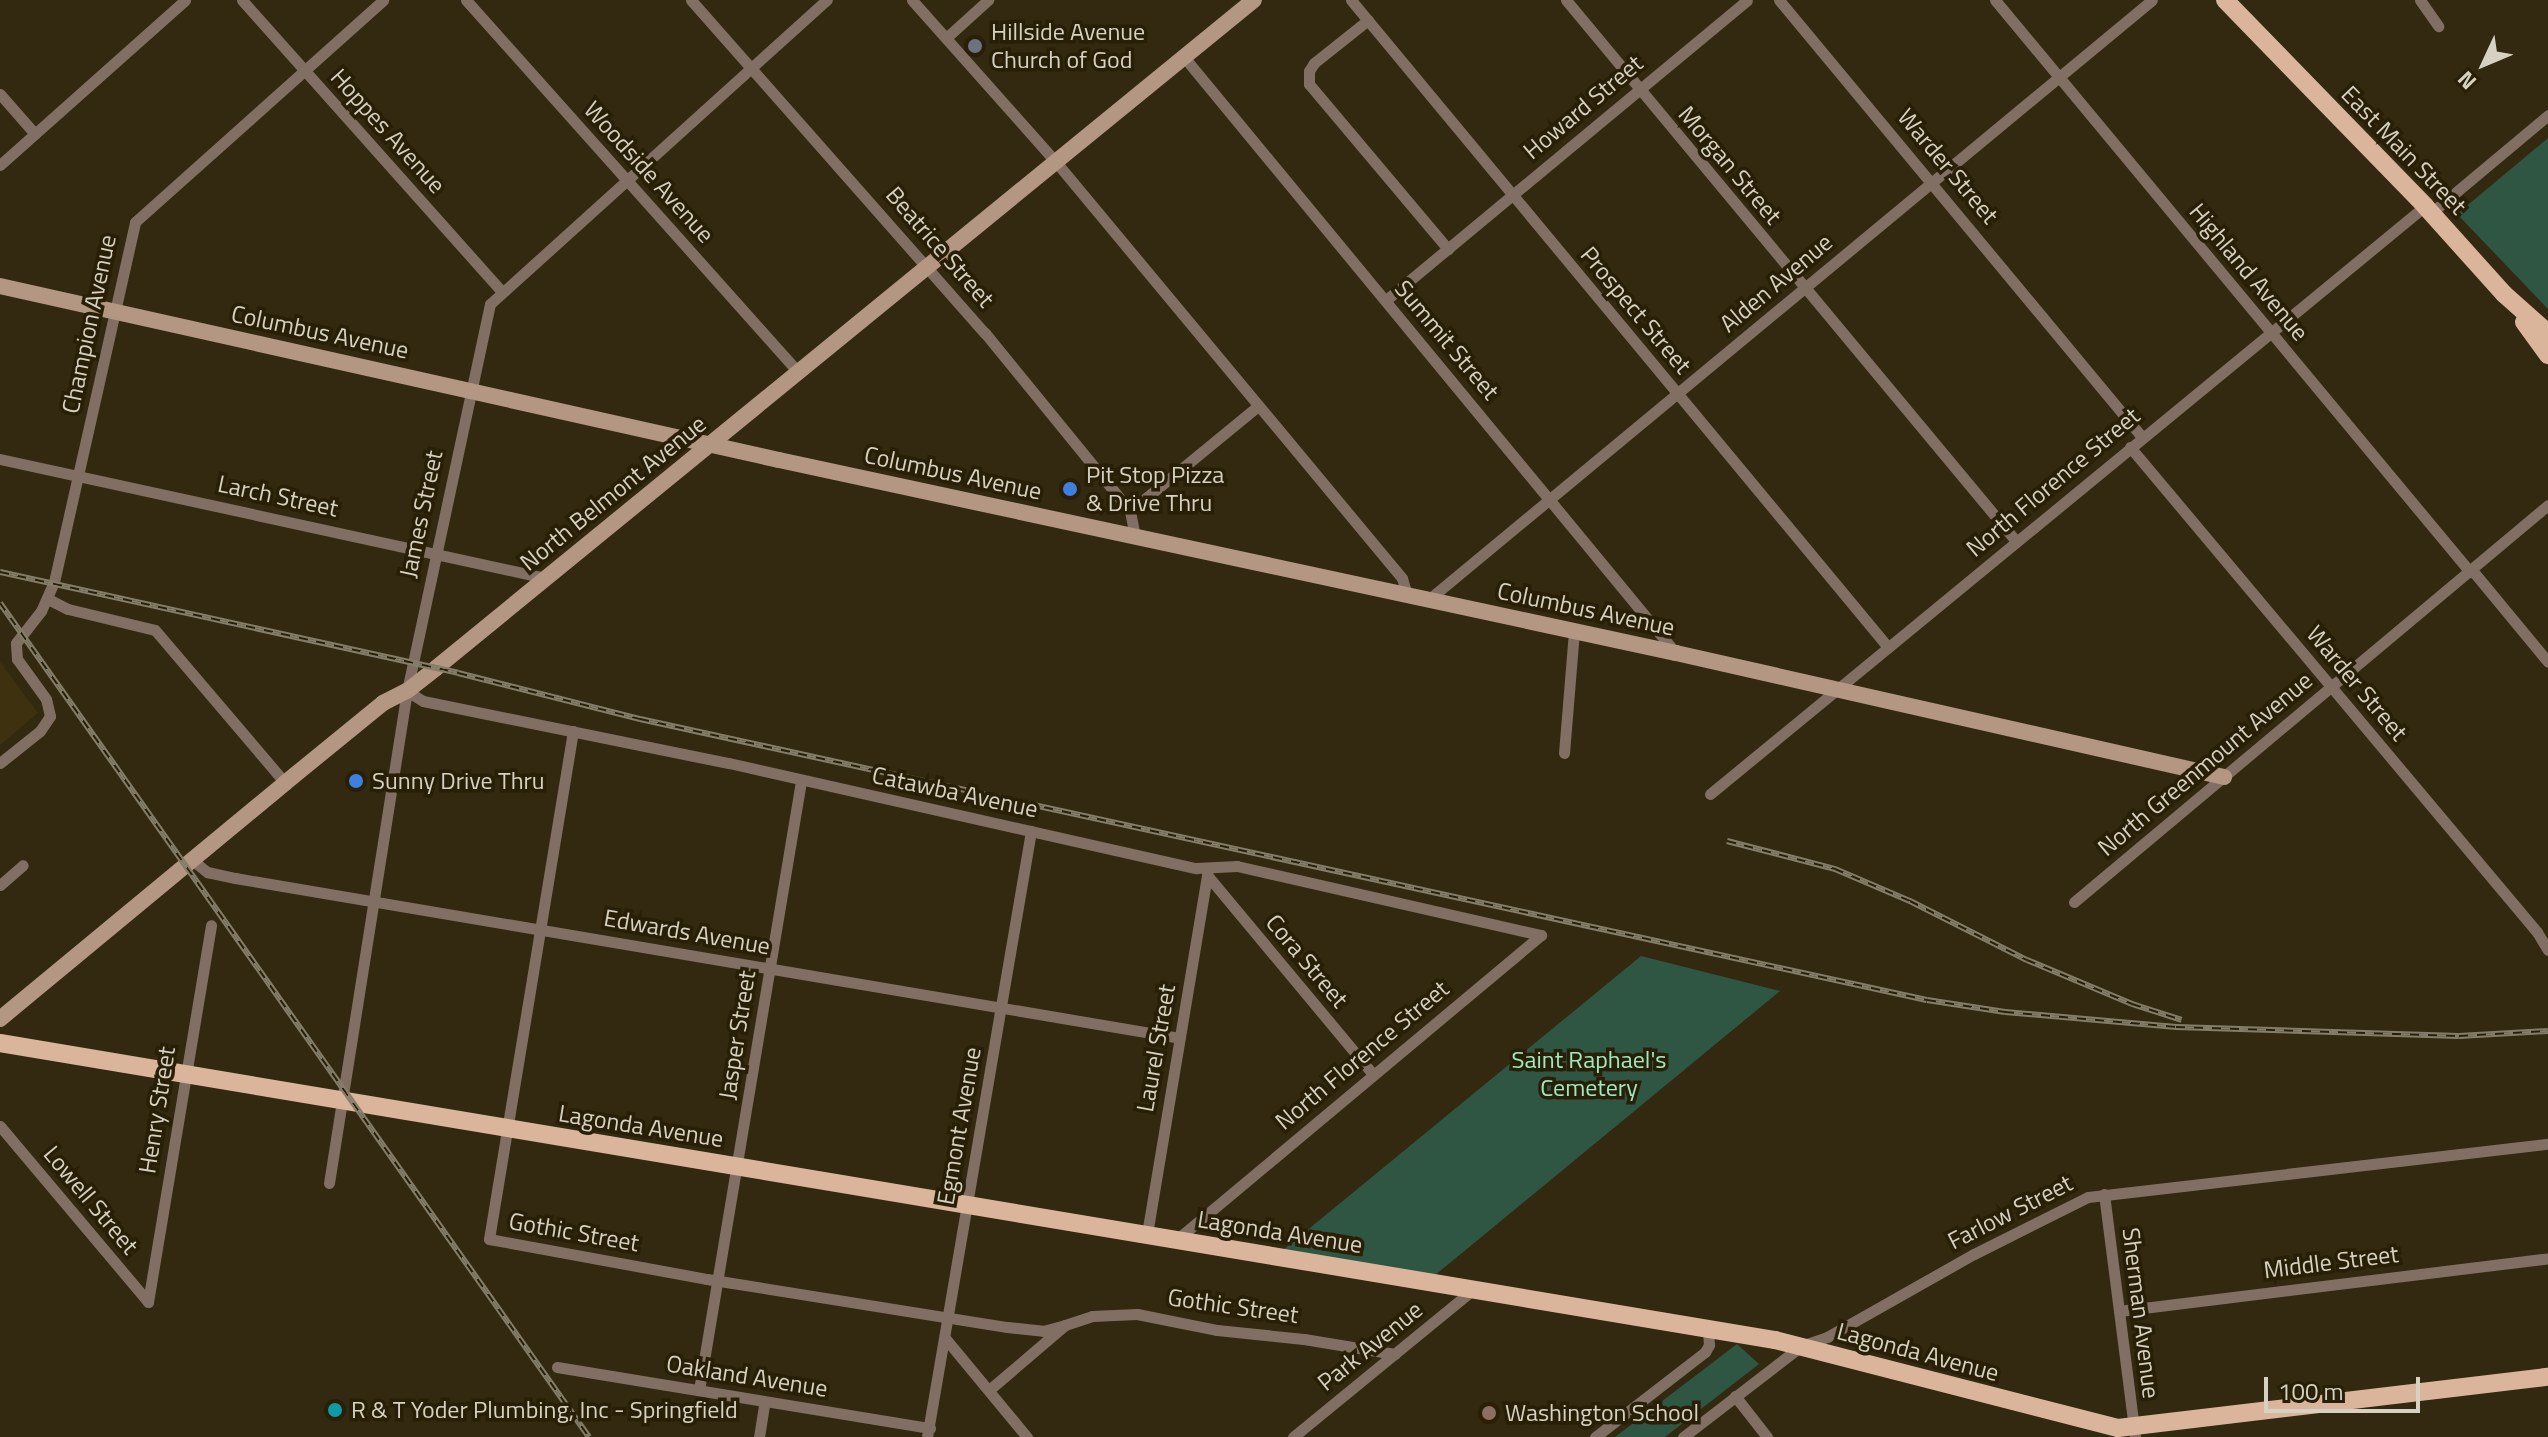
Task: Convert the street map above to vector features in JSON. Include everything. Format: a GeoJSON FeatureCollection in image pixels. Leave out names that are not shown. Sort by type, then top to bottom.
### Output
{"type":"FeatureCollection","features":[{"type":"Feature","properties":{"kind":"main road","name":"East Main Street"},"geometry":{"type":"LineString","coordinates":[[2225,0],[2428,209],[2504,294],[2548,333]]}},
{"type":"Feature","properties":{"kind":"main road"},"geometry":{"type":"LineString","coordinates":[[2504,294],[2548,355]]}},
{"type":"Feature","properties":{"kind":"main road","name":"Lagonda Avenue"},"geometry":{"type":"LineString","coordinates":[[0,1043],[1708,1329],[1801,1346],[2134,1432],[2548,1378]]}},
{"type":"Feature","properties":{"kind":"street"},"geometry":{"type":"LineString","coordinates":[[0,165],[185,0]]}},
{"type":"Feature","properties":{"kind":"street","name":"Hoppes Avenue"},"geometry":{"type":"LineString","coordinates":[[242,0],[501,291]]}},
{"type":"Feature","properties":{"kind":"street","name":"Champion Avenue"},"geometry":{"type":"LineString","coordinates":[[0,763],[47,722],[49,706],[22,669],[15,651],[19,636],[48,599],[135,222],[383,0]]}},
{"type":"Feature","properties":{"kind":"street","name":"Woodside Avenue"},"geometry":{"type":"LineString","coordinates":[[466,0],[799,373]]}},
{"type":"Feature","properties":{"kind":"street","name":"Beatrice Street"},"geometry":{"type":"LineString","coordinates":[[691,0],[929,267],[1130,511],[1135,536]]}},
{"type":"Feature","properties":{"kind":"street","name":"James Street"},"geometry":{"type":"LineString","coordinates":[[329,1183],[407,691],[489,307],[501,291],[827,0]]}},
{"type":"Feature","properties":{"kind":"street"},"geometry":{"type":"LineString","coordinates":[[912,0],[1056,162],[1402,578],[1407,596]]}},
{"type":"Feature","properties":{"kind":"street"},"geometry":{"type":"LineString","coordinates":[[946,38],[988,0]]}},
{"type":"Feature","properties":{"kind":"street","name":"North Belmont Avenue"},"geometry":{"type":"LineString","coordinates":[[0,1019],[191,859],[383,703],[407,691],[1254,0]]}},
{"type":"Feature","properties":{"kind":"street","name":"Prospect Street"},"geometry":{"type":"LineString","coordinates":[[1351,0],[1888,647]]}},
{"type":"Feature","properties":{"kind":"street","name":"Morgan Street"},"geometry":{"type":"LineString","coordinates":[[1566,0],[2016,541]]}},
{"type":"Feature","properties":{"kind":"street","name":"Howard Street"},"geometry":{"type":"LineString","coordinates":[[1386,300],[1747,0]]}},
{"type":"Feature","properties":{"kind":"street","name":"Warder Street"},"geometry":{"type":"LineString","coordinates":[[1779,0],[2142,437]]}},
{"type":"Feature","properties":{"kind":"street","name":"Highland Avenue"},"geometry":{"type":"LineString","coordinates":[[1995,0],[2548,662]]}},
{"type":"Feature","properties":{"kind":"street","name":"Alden Avenue"},"geometry":{"type":"LineString","coordinates":[[1428,600],[2152,0]]}},
{"type":"Feature","properties":{"kind":"street"},"geometry":{"type":"LineString","coordinates":[[2420,0],[2438,26]]}},
{"type":"Feature","properties":{"kind":"street"},"geometry":{"type":"LineString","coordinates":[[1368,20],[1314,63],[1309,71],[1309,84],[1448,249]]}},
{"type":"Feature","properties":{"kind":"street","name":"Summit Street"},"geometry":{"type":"LineString","coordinates":[[1184,57],[1676,653]]}},
{"type":"Feature","properties":{"kind":"street"},"geometry":{"type":"LineString","coordinates":[[0,94],[35,134]]}},
{"type":"Feature","properties":{"kind":"street","name":"North Florence Street"},"geometry":{"type":"LineString","coordinates":[[1710,794],[2270,331],[2548,115]]}},
{"type":"Feature","properties":{"kind":"street","name":"Columbus Avenue"},"geometry":{"type":"LineString","coordinates":[[0,286],[710,444],[1676,653],[2224,777]]}},
{"type":"Feature","properties":{"kind":"street"},"geometry":{"type":"LineString","coordinates":[[1130,511],[1193,456],[1258,406]]}},
{"type":"Feature","properties":{"kind":"street","name":"Warder Street"},"geometry":{"type":"LineString","coordinates":[[2130,447],[2537,932],[2548,950]]}},
{"type":"Feature","properties":{"kind":"street","name":"Larch Street"},"geometry":{"type":"LineString","coordinates":[[0,459],[546,578]]}},
{"type":"Feature","properties":{"kind":"street","name":"North Greenmount Avenue"},"geometry":{"type":"LineString","coordinates":[[2074,902],[2548,505]]}},
{"type":"Feature","properties":{"kind":"street"},"geometry":{"type":"LineString","coordinates":[[48,599],[68,609],[155,630],[285,783]]}},
{"type":"Feature","properties":{"kind":"street"},"geometry":{"type":"LineString","coordinates":[[1564,753],[1574,631]]}},
{"type":"Feature","properties":{"kind":"street","name":"Catawba Avenue"},"geometry":{"type":"LineString","coordinates":[[407,691],[423,701],[573,731],[1207,872],[1237,866],[1495,925]]}},
{"type":"Feature","properties":{"kind":"street","name":"Gothic Street"},"geometry":{"type":"LineString","coordinates":[[573,731],[489,1239],[718,1280],[1043,1331],[1092,1316],[1137,1314],[1217,1330],[1304,1339],[1395,1354]]}},
{"type":"Feature","properties":{"kind":"street","name":"Jasper Street"},"geometry":{"type":"LineString","coordinates":[[699,1390],[801,781]]}},
{"type":"Feature","properties":{"kind":"street","name":"Egmont Avenue"},"geometry":{"type":"LineString","coordinates":[[928,1433],[1031,831]]}},
{"type":"Feature","properties":{"kind":"street","name":"Edwards Avenue"},"geometry":{"type":"LineString","coordinates":[[191,859],[207,872],[1180,1038]]}},
{"type":"Feature","properties":{"kind":"street"},"geometry":{"type":"LineString","coordinates":[[0,885],[23,865]]}},
{"type":"Feature","properties":{"kind":"street","name":"Laurel Street"},"geometry":{"type":"LineString","coordinates":[[1147,1234],[1207,872]]}},
{"type":"Feature","properties":{"kind":"street","name":"Cora Street"},"geometry":{"type":"LineString","coordinates":[[1207,872],[1373,1074]]}},
{"type":"Feature","properties":{"kind":"street"},"geometry":{"type":"LineString","coordinates":[[2537,932],[2548,923]]}},
{"type":"Feature","properties":{"kind":"street","name":"Henry Street"},"geometry":{"type":"LineString","coordinates":[[148,1302],[211,925]]}},
{"type":"Feature","properties":{"kind":"street","name":"North Florence Street"},"geometry":{"type":"LineString","coordinates":[[1177,1239],[1541,935],[1495,925]]}},
{"type":"Feature","properties":{"kind":"street","name":"Lowell Street"},"geometry":{"type":"LineString","coordinates":[[0,1126],[148,1302]]}},
{"type":"Feature","properties":{"kind":"street","name":"Farlow Street"},"geometry":{"type":"LineString","coordinates":[[1683,1437],[1801,1346],[1827,1337],[1974,1254],[2088,1197],[2548,1144]]}},
{"type":"Feature","properties":{"kind":"street","name":"Sherman Avenue"},"geometry":{"type":"LineString","coordinates":[[2104,1194],[2134,1432]]}},
{"type":"Feature","properties":{"kind":"street","name":"Middle Street"},"geometry":{"type":"LineString","coordinates":[[2119,1311],[2548,1258]]}},
{"type":"Feature","properties":{"kind":"street","name":"Park Avenue"},"geometry":{"type":"LineString","coordinates":[[1293,1437],[1474,1288]]}},
{"type":"Feature","properties":{"kind":"street","name":"Gothic Street"},"geometry":{"type":"LineString","coordinates":[[989,1390],[1065,1325]]}},
{"type":"Feature","properties":{"kind":"street"},"geometry":{"type":"LineString","coordinates":[[1595,1437],[1705,1352],[1709,1345],[1708,1329]]}},
{"type":"Feature","properties":{"kind":"street"},"geometry":{"type":"LineString","coordinates":[[945,1338],[1027,1437]]}},
{"type":"Feature","properties":{"kind":"street","name":"Oakland Avenue"},"geometry":{"type":"LineString","coordinates":[[557,1367],[765,1401],[928,1433]]}},
{"type":"Feature","properties":{"kind":"street"},"geometry":{"type":"LineString","coordinates":[[1735,1396],[1767,1437]]}},
{"type":"Feature","properties":{"kind":"street"},"geometry":{"type":"LineString","coordinates":[[759,1437],[765,1401]]}},
{"type":"Feature","properties":{"kind":"shaded area"},"geometry":{"type":"Polygon","coordinates":[[[0,662],[38,713],[0,745],[0,662]]]}},
{"type":"Feature","properties":{"kind":"green space"},"geometry":{"type":"Polygon","coordinates":[[[2548,138],[2548,309],[2457,214],[2548,138]]]}},
{"type":"Feature","properties":{"kind":"green space","name":"Saint Raphael's Cemetery"},"geometry":{"type":"Polygon","coordinates":[[[1641,956],[1780,991],[1428,1281],[1277,1255],[1641,956]]]}},
{"type":"Feature","properties":{"kind":"green space"},"geometry":{"type":"Polygon","coordinates":[[[1737,1344],[1759,1364],[1665,1437],[1615,1437],[1737,1344]]]}},
{"type":"Feature","properties":{"kind":"railway"},"geometry":{"type":"LineString","coordinates":[[0,572],[458,673],[640,719],[1927,1000],[2005,1012],[2176,1027],[2459,1036],[2548,1031]]}},
{"type":"Feature","properties":{"kind":"railway"},"geometry":{"type":"LineString","coordinates":[[0,603],[589,1437]]}},
{"type":"Feature","properties":{"kind":"railway"},"geometry":{"type":"LineString","coordinates":[[1727,841],[1835,869],[1910,901],[2027,960],[2132,1004],[2182,1020]]}},
{"type":"Feature","properties":{"kind":"place","name":"Hillside Avenue Church of God"},"geometry":{"type":"Point","coordinates":[975,46]}},
{"type":"Feature","properties":{"kind":"place","name":"Pit Stop Pizza & Drive Thru"},"geometry":{"type":"Point","coordinates":[1070,489]}},
{"type":"Feature","properties":{"kind":"place","name":"Sunny Drive Thru"},"geometry":{"type":"Point","coordinates":[356,781]}},
{"type":"Feature","properties":{"kind":"place","name":"R & T Yoder Plumbing, Inc - Springfield"},"geometry":{"type":"Point","coordinates":[335,1410]}},
{"type":"Feature","properties":{"kind":"place","name":"Washington School"},"geometry":{"type":"Point","coordinates":[1489,1413]}}]}
